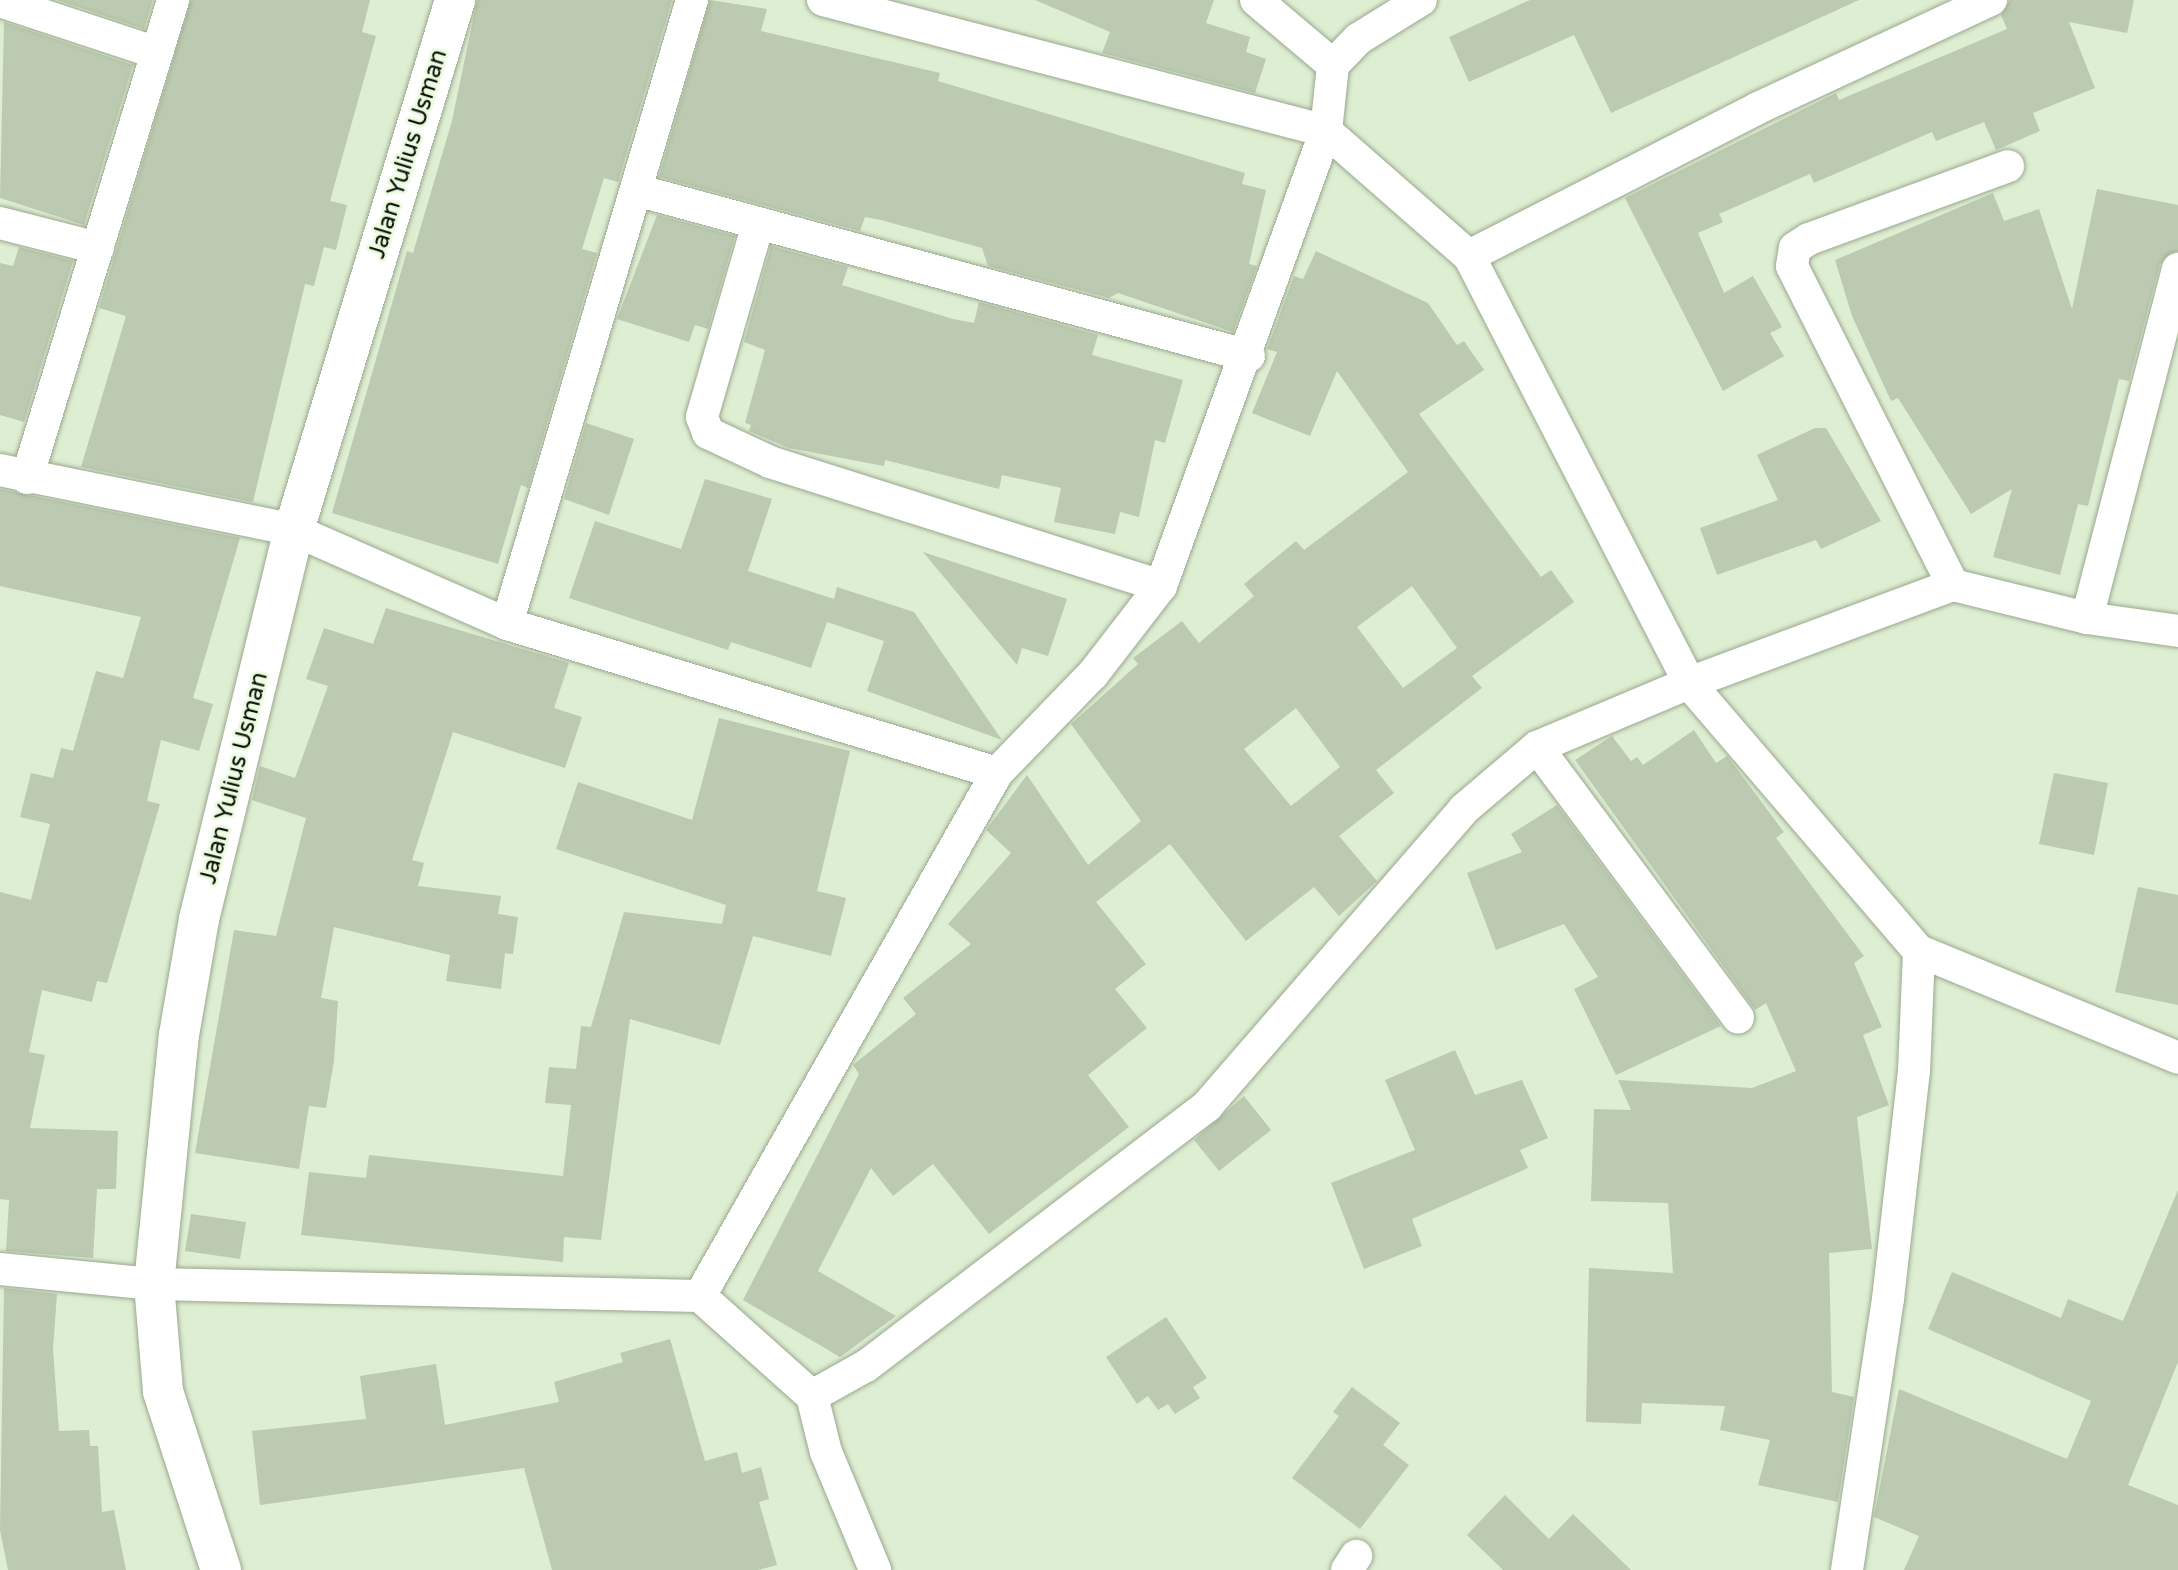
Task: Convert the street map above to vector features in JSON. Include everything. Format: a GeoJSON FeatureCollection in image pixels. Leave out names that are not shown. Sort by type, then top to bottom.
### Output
{"type":"FeatureCollection","features":[{"type":"Feature","properties":{"kind":"street"},"geometry":{"type":"LineString","coordinates":[[173,0],[98,248],[14,474],[294,530],[507,624],[997,773]]}},
{"type":"Feature","properties":{"kind":"street","name":"Jalan Yulius Usman"},"geometry":{"type":"LineString","coordinates":[[221,1570],[163,1391],[154,1284],[179,1035],[199,919],[294,530],[455,0]]}},
{"type":"Feature","properties":{"kind":"street"},"geometry":{"type":"LineString","coordinates":[[507,624],[692,0]]}},
{"type":"Feature","properties":{"kind":"street"},"geometry":{"type":"LineString","coordinates":[[823,0],[1326,131],[1469,256],[1689,683],[1919,951],[2178,1058]]}},
{"type":"Feature","properties":{"kind":"street"},"geometry":{"type":"LineString","coordinates":[[1256,0],[1333,65]]}},
{"type":"Feature","properties":{"kind":"street"},"geometry":{"type":"LineString","coordinates":[[700,1296],[997,773],[1093,674],[1161,586],[1249,356],[1326,131],[1333,65],[1358,39],[1421,0]]}},
{"type":"Feature","properties":{"kind":"street"},"geometry":{"type":"LineString","coordinates":[[1469,256],[1758,108],[1991,0]]}},
{"type":"Feature","properties":{"kind":"street"},"geometry":{"type":"LineString","coordinates":[[0,1],[157,53]]}},
{"type":"Feature","properties":{"kind":"street"},"geometry":{"type":"LineString","coordinates":[[1953,585],[1792,266],[1795,248],[1809,239],[2008,166]]}},
{"type":"Feature","properties":{"kind":"street"},"geometry":{"type":"LineString","coordinates":[[636,190],[1249,356]]}},
{"type":"Feature","properties":{"kind":"street"},"geometry":{"type":"LineString","coordinates":[[0,223],[98,248]]}},
{"type":"Feature","properties":{"kind":"street"},"geometry":{"type":"LineString","coordinates":[[758,224],[702,417],[708,433],[770,462],[1161,586]]}},
{"type":"Feature","properties":{"kind":"street"},"geometry":{"type":"LineString","coordinates":[[2087,618],[2178,269]]}},
{"type":"Feature","properties":{"kind":"street"},"geometry":{"type":"LineString","coordinates":[[812,1396],[866,1366],[1207,1106],[1464,809],[1537,747],[1689,683],[1953,585],[2087,618],[2178,631]]}},
{"type":"Feature","properties":{"kind":"street"},"geometry":{"type":"LineString","coordinates":[[1537,747],[1738,1018]]}},
{"type":"Feature","properties":{"kind":"street"},"geometry":{"type":"LineString","coordinates":[[1847,1570],[1890,1284],[1914,1071],[1919,951]]}},
{"type":"Feature","properties":{"kind":"street"},"geometry":{"type":"LineString","coordinates":[[0,1269],[154,1284],[700,1296],[812,1396],[826,1452],[875,1570]]}},
{"type":"Feature","properties":{"kind":"building"},"geometry":{"type":"Polygon","coordinates":[[[57,0],[153,0],[144,29],[57,0]]]}},
{"type":"Feature","properties":{"kind":"building"},"geometry":{"type":"Polygon","coordinates":[[[191,0],[370,0],[362,32],[376,36],[330,201],[347,205],[336,250],[324,247],[314,286],[305,284],[253,502],[81,467],[126,316],[99,308],[191,0]]]}},
{"type":"Feature","properties":{"kind":"building"},"geometry":{"type":"Polygon","coordinates":[[[477,0],[672,0],[618,182],[604,178],[582,249],[597,253],[528,488],[521,485],[498,564],[332,513],[407,251],[413,253],[452,121],[477,0]]]}},
{"type":"Feature","properties":{"kind":"building"},"geometry":{"type":"Polygon","coordinates":[[[710,0],[767,9],[761,31],[940,73],[938,81],[1245,173],[1242,184],[1266,190],[1249,264],[1257,266],[1233,332],[1118,293],[1109,298],[988,266],[982,248],[881,220],[865,217],[860,231],[659,177],[710,0]]]}},
{"type":"Feature","properties":{"kind":"building"},"geometry":{"type":"Polygon","coordinates":[[[1035,0],[1214,0],[1206,23],[1250,37],[1246,52],[1266,59],[1255,93],[1102,53],[1110,32],[1035,0]]]}},
{"type":"Feature","properties":{"kind":"building"},"geometry":{"type":"Polygon","coordinates":[[[1530,0],[1859,0],[1611,113],[1574,35],[1469,82],[1449,37],[1530,0]]]}},
{"type":"Feature","properties":{"kind":"building"},"geometry":{"type":"Polygon","coordinates":[[[2010,0],[2134,0],[2127,33],[2069,22],[2095,88],[2033,113],[2040,131],[1996,150],[1984,122],[1936,141],[1932,132],[1814,183],[1810,174],[1719,214],[1723,222],[1698,233],[1724,293],[1753,276],[1782,327],[1770,333],[1784,356],[1723,391],[1625,198],[1836,93],[1839,100],[2007,29],[2001,15],[2010,0]]]}},
{"type":"Feature","properties":{"kind":"building"},"geometry":{"type":"Polygon","coordinates":[[[4,22],[133,65],[84,225],[0,198],[4,22]]]}},
{"type":"Feature","properties":{"kind":"building"},"geometry":{"type":"Polygon","coordinates":[[[2097,189],[2178,205],[2178,251],[2160,264],[2129,381],[2119,379],[2088,506],[2078,504],[2060,575],[1993,557],[2012,489],[1971,514],[1898,398],[1891,401],[1852,316],[1835,260],[1993,193],[2004,221],[2039,209],[2072,309],[2097,189]]]}},
{"type":"Feature","properties":{"kind":"building"},"geometry":{"type":"Polygon","coordinates":[[[657,215],[735,236],[708,329],[695,325],[689,342],[617,319],[657,215]]]}},
{"type":"Feature","properties":{"kind":"building"},"geometry":{"type":"Polygon","coordinates":[[[771,246],[848,267],[842,285],[953,319],[974,323],[979,302],[1098,335],[1092,355],[1183,380],[1165,443],[1155,440],[1139,517],[1120,512],[1115,534],[1054,522],[1061,488],[1002,475],[999,489],[885,460],[884,466],[789,448],[749,431],[751,425],[745,423],[765,350],[744,342],[771,246]]]}},
{"type":"Feature","properties":{"kind":"building"},"geometry":{"type":"Polygon","coordinates":[[[19,247],[73,261],[24,422],[0,415],[0,263],[13,266],[19,247]]]}},
{"type":"Feature","properties":{"kind":"building"},"geometry":{"type":"Polygon","coordinates":[[[1316,251],[1428,303],[1457,345],[1464,341],[1484,370],[1419,414],[1541,577],[1551,570],[1574,602],[1472,676],[1482,688],[1376,770],[1394,793],[1339,836],[1377,881],[1339,916],[1314,887],[1246,941],[1170,844],[1096,902],[1146,964],[1115,989],[1147,1028],[1088,1075],[1129,1127],[989,1234],[933,1164],[893,1196],[871,1168],[818,1271],[896,1316],[840,1357],[743,1300],[859,1074],[853,1065],[916,1014],[903,998],[971,944],[948,924],[1011,853],[986,830],[1027,775],[1088,865],[1141,821],[1071,724],[1138,664],[1133,658],[1182,621],[1199,643],[1254,596],[1244,584],[1296,541],[1304,550],[1408,472],[1337,371],[1310,436],[1252,413],[1277,352],[1267,349],[1294,276],[1303,279],[1316,251]],[[1412,586],[1357,627],[1403,688],[1457,648],[1412,586]],[[1296,708],[1244,749],[1291,806],[1340,767],[1296,708]]]}},
{"type":"Feature","properties":{"kind":"building"},"geometry":{"type":"Polygon","coordinates":[[[586,423],[634,439],[609,515],[564,499],[586,423]]]}},
{"type":"Feature","properties":{"kind":"building"},"geometry":{"type":"Polygon","coordinates":[[[1815,428],[1826,428],[1881,521],[1821,549],[1816,540],[1717,575],[1700,528],[1778,500],[1757,455],[1815,428]]]}},
{"type":"Feature","properties":{"kind":"building"},"geometry":{"type":"Polygon","coordinates":[[[705,479],[772,499],[748,571],[834,599],[837,587],[914,612],[1002,740],[867,691],[884,641],[827,622],[811,668],[731,642],[728,650],[569,598],[595,521],[681,549],[705,479]]]}},
{"type":"Feature","properties":{"kind":"building"},"geometry":{"type":"Polygon","coordinates":[[[0,489],[240,538],[193,698],[213,704],[199,751],[161,740],[147,801],[160,804],[107,983],[97,981],[92,1002],[42,990],[29,1052],[45,1055],[30,1128],[118,1131],[116,1189],[97,1189],[93,1258],[6,1251],[9,1200],[0,1199],[0,892],[31,900],[50,824],[20,817],[31,773],[53,778],[61,748],[73,751],[96,671],[123,678],[141,617],[0,586],[0,489]]]}},
{"type":"Feature","properties":{"kind":"building"},"geometry":{"type":"Polygon","coordinates":[[[923,552],[1067,599],[1048,656],[1022,648],[1017,665],[923,552]]]}},
{"type":"Feature","properties":{"kind":"building"},"geometry":{"type":"Polygon","coordinates":[[[386,608],[569,663],[554,708],[582,717],[565,768],[453,732],[412,860],[424,863],[418,886],[501,896],[498,914],[518,917],[513,954],[505,953],[501,989],[446,981],[450,955],[334,927],[321,998],[338,1001],[334,1061],[326,1108],[309,1106],[299,1169],[195,1153],[234,930],[276,936],[306,818],[252,800],[260,766],[295,778],[328,686],[306,679],[324,628],[373,644],[386,608]]]}},
{"type":"Feature","properties":{"kind":"building"},"geometry":{"type":"Polygon","coordinates":[[[719,718],[850,751],[817,891],[846,898],[831,956],[753,936],[720,1045],[630,1019],[601,1240],[564,1237],[563,1262],[301,1235],[309,1172],[366,1178],[369,1155],[563,1176],[571,1105],[545,1103],[549,1067],[576,1069],[581,1026],[591,1027],[624,912],[722,924],[726,905],[556,849],[578,782],[692,820],[719,718]]]}},
{"type":"Feature","properties":{"kind":"building"},"geometry":{"type":"Polygon","coordinates":[[[1694,730],[1716,763],[1727,756],[1731,761],[1784,832],[1776,838],[1864,956],[1854,963],[1882,1027],[1863,1035],[1889,1105],[1857,1117],[1872,1249],[1829,1253],[1832,1392],[1854,1397],[1838,1502],[1758,1485],[1770,1440],[1720,1430],[1725,1406],[1642,1403],[1641,1424],[1586,1422],[1589,1268],[1673,1273],[1668,1203],[1591,1201],[1594,1109],[1631,1110],[1618,1080],[1752,1088],[1796,1071],[1766,1003],[1755,1010],[1575,760],[1612,736],[1631,761],[1637,757],[1643,765],[1694,730]]]}},
{"type":"Feature","properties":{"kind":"building"},"geometry":{"type":"Polygon","coordinates":[[[2054,773],[2108,783],[2094,855],[2039,844],[2054,773]]]}},
{"type":"Feature","properties":{"kind":"building"},"geometry":{"type":"Polygon","coordinates":[[[1557,805],[1721,1026],[1616,1075],[1574,989],[1598,977],[1564,924],[1496,950],[1467,873],[1522,852],[1511,834],[1557,805]]]}},
{"type":"Feature","properties":{"kind":"building"},"geometry":{"type":"Polygon","coordinates":[[[2138,887],[2178,895],[2178,1005],[2115,992],[2138,887]]]}},
{"type":"Feature","properties":{"kind":"building"},"geometry":{"type":"Polygon","coordinates":[[[1455,1050],[1475,1095],[1522,1080],[1548,1138],[1520,1150],[1528,1168],[1412,1219],[1422,1246],[1364,1269],[1331,1183],[1415,1150],[1385,1080],[1455,1050]]]}},
{"type":"Feature","properties":{"kind":"building"},"geometry":{"type":"Polygon","coordinates":[[[1244,1096],[1271,1130],[1219,1171],[1194,1140],[1244,1096]]]}},
{"type":"Feature","properties":{"kind":"building"},"geometry":{"type":"Polygon","coordinates":[[[2178,1190],[2178,1362],[2128,1485],[2178,1505],[2178,1570],[1904,1570],[1919,1536],[1874,1517],[1899,1389],[2067,1459],[2091,1401],[1928,1329],[1952,1272],[2061,1318],[2068,1299],[2123,1321],[2178,1190]]]}},
{"type":"Feature","properties":{"kind":"building"},"geometry":{"type":"Polygon","coordinates":[[[191,1214],[246,1222],[240,1259],[185,1251],[191,1214]]]}},
{"type":"Feature","properties":{"kind":"building"},"geometry":{"type":"Polygon","coordinates":[[[4,1288],[57,1294],[53,1349],[59,1431],[89,1430],[90,1446],[98,1446],[102,1512],[114,1510],[126,1570],[8,1570],[0,1530],[4,1288]]]}},
{"type":"Feature","properties":{"kind":"building"},"geometry":{"type":"Polygon","coordinates":[[[1166,1317],[1207,1378],[1193,1387],[1200,1398],[1175,1414],[1168,1404],[1158,1410],[1148,1396],[1137,1404],[1106,1357],[1166,1317]]]}},
{"type":"Feature","properties":{"kind":"building"},"geometry":{"type":"Polygon","coordinates":[[[670,1339],[705,1461],[737,1452],[742,1473],[761,1467],[769,1499],[759,1502],[777,1565],[758,1570],[552,1570],[524,1468],[260,1505],[252,1431],[366,1419],[360,1376],[436,1364],[445,1425],[559,1402],[554,1382],[623,1362],[620,1353],[670,1339]]]}},
{"type":"Feature","properties":{"kind":"building"},"geometry":{"type":"Polygon","coordinates":[[[1352,1387],[1400,1423],[1383,1445],[1409,1465],[1360,1529],[1292,1478],[1339,1416],[1333,1412],[1352,1387]]]}},
{"type":"Feature","properties":{"kind":"building"},"geometry":{"type":"Polygon","coordinates":[[[1505,1495],[1549,1539],[1573,1514],[1631,1570],[1503,1570],[1467,1535],[1505,1495]]]}}]}
